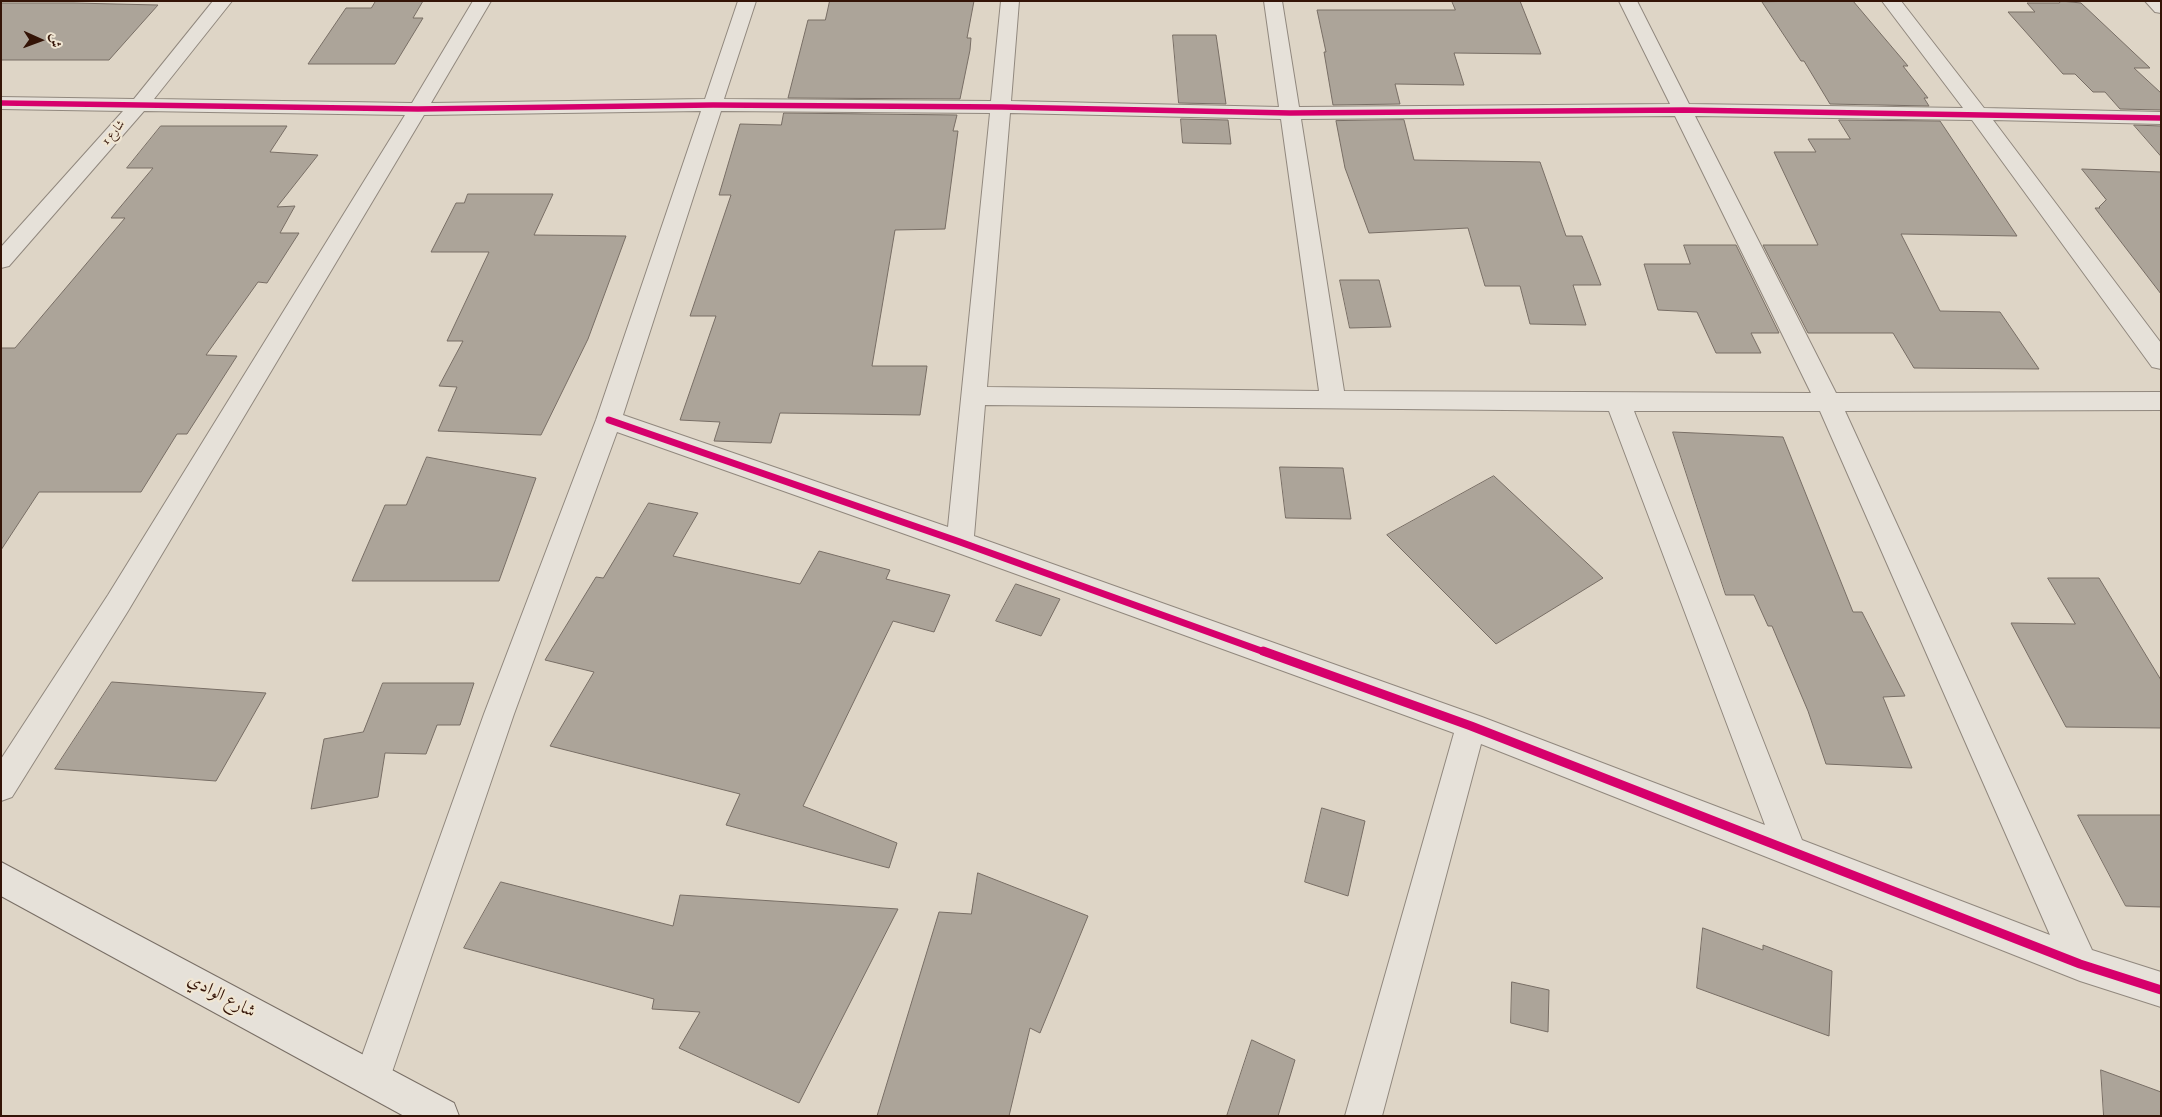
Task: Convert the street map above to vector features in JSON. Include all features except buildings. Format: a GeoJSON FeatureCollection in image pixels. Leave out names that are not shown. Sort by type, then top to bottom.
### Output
{"type":"FeatureCollection","features":[{"type":"Feature","properties":{"kind":"street","name":"شارع 1"},"geometry":{"type":"LineString","coordinates":[[1,261],[138,104],[223,1]]}},
{"type":"Feature","properties":{"kind":"street"},"geometry":{"type":"LineString","coordinates":[[1,788],[66,681],[118,603],[482,1]]}},
{"type":"Feature","properties":{"kind":"street"},"geometry":{"type":"LineString","coordinates":[[372,1078],[499,714],[609,420],[747,1]]}},
{"type":"Feature","properties":{"kind":"street"},"geometry":{"type":"LineString","coordinates":[[960,542],[1002,107],[1010,1]]}},
{"type":"Feature","properties":{"kind":"street"},"geometry":{"type":"LineString","coordinates":[[1273,1],[1333,400]]}},
{"type":"Feature","properties":{"kind":"street"},"geometry":{"type":"LineString","coordinates":[[1628,1],[1829,404],[2080,964]]}},
{"type":"Feature","properties":{"kind":"street"},"geometry":{"type":"LineString","coordinates":[[1891,1],[1978,114],[2161,361]]}},
{"type":"Feature","properties":{"kind":"street"},"geometry":{"type":"LineString","coordinates":[[2154,1],[2161,8]]}},
{"type":"Feature","properties":{"kind":"street"},"geometry":{"type":"LineString","coordinates":[[1,103],[418,109],[713,105],[1002,107],[1290,113],[1684,110],[2161,118]]}},
{"type":"Feature","properties":{"kind":"street"},"geometry":{"type":"LineString","coordinates":[[974,396],[1829,404],[2161,401]]}},
{"type":"Feature","properties":{"kind":"street"},"geometry":{"type":"LineString","coordinates":[[1619,403],[1790,850]]}},
{"type":"Feature","properties":{"kind":"street"},"geometry":{"type":"LineString","coordinates":[[609,420],[960,542],[1471,726],[2080,964],[2161,990]]}},
{"type":"Feature","properties":{"kind":"street"},"geometry":{"type":"LineString","coordinates":[[1363,1116],[1471,726]]}},
{"type":"Feature","properties":{"kind":"street","name":"شارع الوادي"},"geometry":{"type":"LineString","coordinates":[[1,878],[441,1116]]}},
{"type":"Feature","properties":{"kind":"cycle path"},"geometry":{"type":"LineString","coordinates":[[1,103],[418,109],[713,105],[1002,107],[1290,113],[1684,110],[2161,118]]}},
{"type":"Feature","properties":{"kind":"cycle path"},"geometry":{"type":"LineString","coordinates":[[609,420],[960,542],[1471,726],[2080,964],[2161,990]]}}]}
